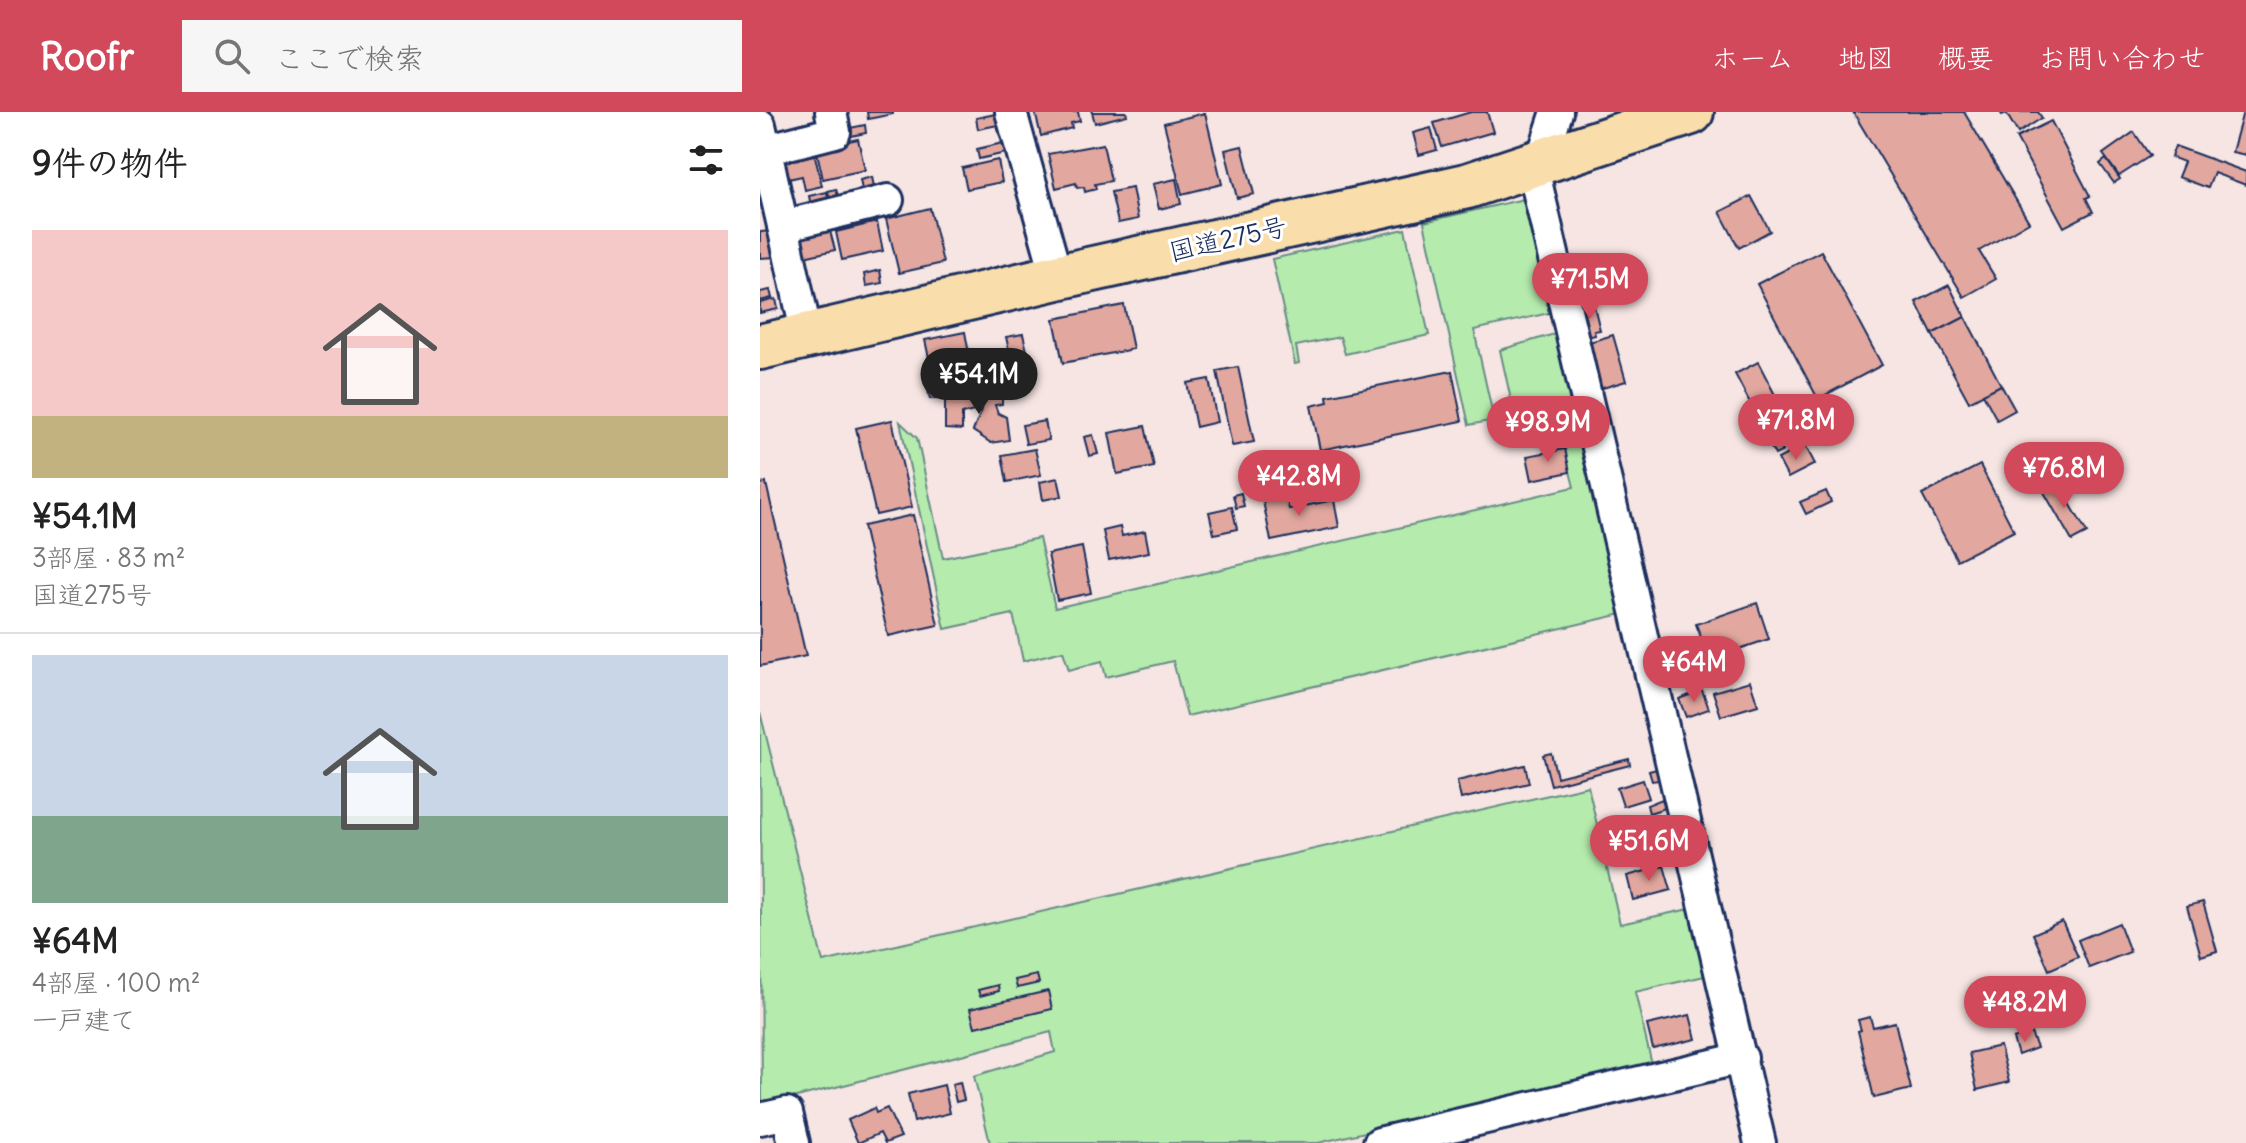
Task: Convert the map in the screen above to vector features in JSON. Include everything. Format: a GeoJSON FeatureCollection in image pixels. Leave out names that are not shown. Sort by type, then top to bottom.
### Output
{"type":"FeatureCollection","features":[{"type":"Feature","properties":{"kind":"highway","name":"国道275号"},"geometry":{"type":"LineString","coordinates":[[760,347],[1467,186],[1691,112]]}},
{"type":"Feature","properties":{"kind":"street"},"geometry":{"type":"LineString","coordinates":[[807,336],[762,138],[835,132],[831,112]]}},
{"type":"Feature","properties":{"kind":"street"},"geometry":{"type":"LineString","coordinates":[[1011,112],[1057,277]]}},
{"type":"Feature","properties":{"kind":"street"},"geometry":{"type":"LineString","coordinates":[[1557,112],[1537,163],[1760,1143]]}},
{"type":"Feature","properties":{"kind":"street"},"geometry":{"type":"LineString","coordinates":[[783,226],[888,200]]}},
{"type":"Feature","properties":{"kind":"street"},"geometry":{"type":"LineString","coordinates":[[1379,1143],[1742,1058]]}},
{"type":"Feature","properties":{"kind":"street"},"geometry":{"type":"LineString","coordinates":[[760,1119],[787,1113],[794,1143]]}},
{"type":"Feature","properties":{"kind":"green space"},"geometry":{"type":"Polygon","coordinates":[[[1524,199],[1549,313],[1474,330],[1494,420],[1469,425],[1424,222],[1524,199]]]}},
{"type":"Feature","properties":{"kind":"green space"},"geometry":{"type":"Polygon","coordinates":[[[1405,229],[1429,335],[1345,354],[1340,337],[1296,346],[1299,363],[1295,364],[1272,259],[1405,229]]]}},
{"type":"Feature","properties":{"kind":"green space"},"geometry":{"type":"Polygon","coordinates":[[[1558,333],[1622,614],[1187,716],[1173,661],[1106,677],[1102,661],[1069,670],[1063,651],[1023,661],[1013,614],[945,629],[900,422],[917,438],[943,558],[1039,538],[1055,608],[1574,487],[1554,409],[1515,418],[1500,350],[1558,333]]]}},
{"type":"Feature","properties":{"kind":"green space"},"geometry":{"type":"Polygon","coordinates":[[[760,712],[823,962],[1588,786],[1620,924],[1694,908],[1709,975],[1635,992],[1652,1065],[1318,1143],[990,1143],[974,1076],[1055,1052],[1051,1032],[762,1106],[760,712]]]}},
{"type":"Feature","properties":{"kind":"building"},"geometry":{"type":"Polygon","coordinates":[[[867,112],[893,112],[893,114],[868,119],[867,112]]]}},
{"type":"Feature","properties":{"kind":"building"},"geometry":{"type":"Polygon","coordinates":[[[1035,112],[1078,112],[1080,121],[1071,123],[1072,128],[1041,136],[1035,112]]]}},
{"type":"Feature","properties":{"kind":"building"},"geometry":{"type":"Polygon","coordinates":[[[1092,112],[1126,112],[1127,115],[1095,123],[1092,112]]]}},
{"type":"Feature","properties":{"kind":"building"},"geometry":{"type":"Polygon","coordinates":[[[1471,112],[1487,112],[1493,132],[1442,147],[1434,123],[1471,112]]]}},
{"type":"Feature","properties":{"kind":"building"},"geometry":{"type":"Polygon","coordinates":[[[1853,112],[1964,112],[2029,222],[1979,251],[1996,279],[1964,297],[1853,112]]]}},
{"type":"Feature","properties":{"kind":"building"},"geometry":{"type":"Polygon","coordinates":[[[2000,112],[2038,112],[2042,118],[2018,133],[2006,113],[2002,115],[2000,112]]]}},
{"type":"Feature","properties":{"kind":"building"},"geometry":{"type":"Polygon","coordinates":[[[2243,112],[2246,112],[2246,155],[2232,152],[2243,112]]]}},
{"type":"Feature","properties":{"kind":"building"},"geometry":{"type":"Polygon","coordinates":[[[1205,113],[1222,184],[1182,194],[1164,123],[1205,113]]]}},
{"type":"Feature","properties":{"kind":"building"},"geometry":{"type":"Polygon","coordinates":[[[996,114],[998,125],[978,129],[976,118],[996,114]]]}},
{"type":"Feature","properties":{"kind":"building"},"geometry":{"type":"Polygon","coordinates":[[[2051,121],[2090,196],[2086,198],[2093,212],[2064,227],[2016,138],[2051,121]]]}},
{"type":"Feature","properties":{"kind":"building"},"geometry":{"type":"Polygon","coordinates":[[[865,125],[866,133],[851,136],[850,128],[865,125]]]}},
{"type":"Feature","properties":{"kind":"building"},"geometry":{"type":"Polygon","coordinates":[[[1431,128],[1437,150],[1419,155],[1413,133],[1431,128]]]}},
{"type":"Feature","properties":{"kind":"building"},"geometry":{"type":"Polygon","coordinates":[[[2134,132],[2150,156],[2119,176],[2103,154],[2134,132]]]}},
{"type":"Feature","properties":{"kind":"building"},"geometry":{"type":"Polygon","coordinates":[[[858,139],[865,170],[823,179],[816,148],[858,139]]]}},
{"type":"Feature","properties":{"kind":"building"},"geometry":{"type":"Polygon","coordinates":[[[1003,143],[1006,153],[979,159],[977,149],[1003,143]]]}},
{"type":"Feature","properties":{"kind":"building"},"geometry":{"type":"Polygon","coordinates":[[[1103,144],[1111,181],[1095,184],[1096,189],[1085,192],[1084,187],[1077,188],[1076,183],[1056,188],[1048,154],[1103,144]]]}},
{"type":"Feature","properties":{"kind":"building"},"geometry":{"type":"Polygon","coordinates":[[[1242,146],[1254,194],[1237,198],[1225,150],[1242,146]]]}},
{"type":"Feature","properties":{"kind":"building"},"geometry":{"type":"Polygon","coordinates":[[[2175,146],[2246,172],[2246,185],[2214,173],[2208,188],[2178,177],[2184,162],[2171,157],[2175,146]]]}},
{"type":"Feature","properties":{"kind":"building"},"geometry":{"type":"Polygon","coordinates":[[[814,152],[822,186],[805,190],[802,176],[784,180],[780,159],[814,152]]]}},
{"type":"Feature","properties":{"kind":"building"},"geometry":{"type":"Polygon","coordinates":[[[2106,159],[2120,179],[2114,183],[2100,164],[2106,159]]]}},
{"type":"Feature","properties":{"kind":"building"},"geometry":{"type":"Polygon","coordinates":[[[998,160],[1002,182],[967,189],[962,168],[998,160]]]}},
{"type":"Feature","properties":{"kind":"building"},"geometry":{"type":"Polygon","coordinates":[[[872,177],[875,192],[863,195],[860,180],[872,177]]]}},
{"type":"Feature","properties":{"kind":"building"},"geometry":{"type":"Polygon","coordinates":[[[1176,179],[1181,204],[1159,209],[1153,184],[1176,179]]]}},
{"type":"Feature","properties":{"kind":"building"},"geometry":{"type":"Polygon","coordinates":[[[1132,188],[1138,219],[1118,223],[1111,192],[1132,188]]]}},
{"type":"Feature","properties":{"kind":"building"},"geometry":{"type":"Polygon","coordinates":[[[836,189],[840,203],[831,205],[828,191],[836,189]]]}},
{"type":"Feature","properties":{"kind":"building"},"geometry":{"type":"Polygon","coordinates":[[[827,192],[829,203],[811,206],[809,196],[827,192]]]}},
{"type":"Feature","properties":{"kind":"building"},"geometry":{"type":"Polygon","coordinates":[[[1751,196],[1770,231],[1739,248],[1720,212],[1751,196]]]}},
{"type":"Feature","properties":{"kind":"building"},"geometry":{"type":"Polygon","coordinates":[[[930,208],[943,263],[899,273],[886,219],[930,208]]]}},
{"type":"Feature","properties":{"kind":"building"},"geometry":{"type":"Polygon","coordinates":[[[877,222],[883,251],[842,260],[836,232],[877,222]]]}},
{"type":"Feature","properties":{"kind":"building"},"geometry":{"type":"Polygon","coordinates":[[[829,227],[835,250],[795,259],[790,235],[829,227]]]}},
{"type":"Feature","properties":{"kind":"building"},"geometry":{"type":"Polygon","coordinates":[[[775,231],[776,257],[760,258],[760,232],[775,231]]]}},
{"type":"Feature","properties":{"kind":"building"},"geometry":{"type":"Polygon","coordinates":[[[1821,251],[1882,365],[1818,399],[1757,284],[1821,251]]]}},
{"type":"Feature","properties":{"kind":"building"},"geometry":{"type":"Polygon","coordinates":[[[880,270],[882,283],[866,286],[864,274],[880,270]]]}},
{"type":"Feature","properties":{"kind":"building"},"geometry":{"type":"Polygon","coordinates":[[[1949,285],[1965,317],[1932,334],[1916,302],[1949,285]]]}},
{"type":"Feature","properties":{"kind":"building"},"geometry":{"type":"Polygon","coordinates":[[[770,290],[772,298],[760,301],[760,292],[770,290]]]}},
{"type":"Feature","properties":{"kind":"building"},"geometry":{"type":"Polygon","coordinates":[[[776,299],[778,309],[760,313],[760,303],[776,299]]]}},
{"type":"Feature","properties":{"kind":"building"},"geometry":{"type":"Polygon","coordinates":[[[1124,305],[1133,349],[1063,363],[1054,319],[1124,305]]]}},
{"type":"Feature","properties":{"kind":"building"},"geometry":{"type":"Polygon","coordinates":[[[1594,306],[1600,330],[1587,337],[1580,310],[1594,306]]]}},
{"type":"Feature","properties":{"kind":"building"},"geometry":{"type":"Polygon","coordinates":[[[1965,317],[2001,385],[1969,402],[1932,334],[1965,317]]]}},
{"type":"Feature","properties":{"kind":"building"},"geometry":{"type":"Polygon","coordinates":[[[965,332],[970,359],[931,367],[925,340],[965,332]]]}},
{"type":"Feature","properties":{"kind":"building"},"geometry":{"type":"Polygon","coordinates":[[[1023,334],[1027,351],[1010,354],[1006,337],[1023,334]]]}},
{"type":"Feature","properties":{"kind":"building"},"geometry":{"type":"Polygon","coordinates":[[[1613,335],[1626,381],[1596,390],[1583,344],[1613,335]]]}},
{"type":"Feature","properties":{"kind":"building"},"geometry":{"type":"Polygon","coordinates":[[[1758,362],[1786,416],[1763,428],[1735,374],[1758,362]]]}},
{"type":"Feature","properties":{"kind":"building"},"geometry":{"type":"Polygon","coordinates":[[[1238,367],[1254,442],[1232,446],[1217,371],[1238,367]]]}},
{"type":"Feature","properties":{"kind":"building"},"geometry":{"type":"Polygon","coordinates":[[[1452,371],[1462,421],[1320,450],[1311,406],[1328,402],[1327,396],[1452,371]]]}},
{"type":"Feature","properties":{"kind":"building"},"geometry":{"type":"Polygon","coordinates":[[[1209,379],[1217,422],[1196,427],[1187,383],[1209,379]]]}},
{"type":"Feature","properties":{"kind":"building"},"geometry":{"type":"Polygon","coordinates":[[[936,380],[940,397],[930,399],[926,382],[936,380]]]}},
{"type":"Feature","properties":{"kind":"building"},"geometry":{"type":"Polygon","coordinates":[[[2001,385],[2015,410],[1997,420],[1983,394],[2001,385]]]}},
{"type":"Feature","properties":{"kind":"building"},"geometry":{"type":"Polygon","coordinates":[[[1002,392],[1002,404],[995,405],[998,413],[1006,417],[1009,440],[991,443],[973,431],[982,409],[962,414],[962,430],[945,429],[945,398],[960,399],[1002,392]]]}},
{"type":"Feature","properties":{"kind":"building"},"geometry":{"type":"Polygon","coordinates":[[[892,420],[912,507],[876,515],[856,428],[892,420]]]}},
{"type":"Feature","properties":{"kind":"building"},"geometry":{"type":"Polygon","coordinates":[[[1045,421],[1049,440],[1026,444],[1022,425],[1045,421]]]}},
{"type":"Feature","properties":{"kind":"building"},"geometry":{"type":"Polygon","coordinates":[[[1145,426],[1154,467],[1117,474],[1109,433],[1145,426]]]}},
{"type":"Feature","properties":{"kind":"building"},"geometry":{"type":"Polygon","coordinates":[[[1093,435],[1098,454],[1089,456],[1084,437],[1093,435]]]}},
{"type":"Feature","properties":{"kind":"building"},"geometry":{"type":"Polygon","coordinates":[[[1774,436],[1783,451],[1775,455],[1767,440],[1774,436]]]}},
{"type":"Feature","properties":{"kind":"building"},"geometry":{"type":"Polygon","coordinates":[[[1805,445],[1815,464],[1788,478],[1778,459],[1805,445]]]}},
{"type":"Feature","properties":{"kind":"building"},"geometry":{"type":"Polygon","coordinates":[[[1035,449],[1041,475],[1007,482],[1002,455],[1035,449]]]}},
{"type":"Feature","properties":{"kind":"building"},"geometry":{"type":"Polygon","coordinates":[[[1565,449],[1570,472],[1532,480],[1527,456],[1565,449]]]}},
{"type":"Feature","properties":{"kind":"building"},"geometry":{"type":"Polygon","coordinates":[[[1980,465],[2014,531],[1957,560],[1922,495],[1980,465]]]}},
{"type":"Feature","properties":{"kind":"building"},"geometry":{"type":"Polygon","coordinates":[[[1058,478],[1062,496],[1043,500],[1040,482],[1058,478]]]}},
{"type":"Feature","properties":{"kind":"building"},"geometry":{"type":"Polygon","coordinates":[[[2056,479],[2087,533],[2072,541],[2041,487],[2056,479]]]}},
{"type":"Feature","properties":{"kind":"building"},"geometry":{"type":"Polygon","coordinates":[[[766,483],[806,656],[760,666],[760,484],[766,483]]]}},
{"type":"Feature","properties":{"kind":"building"},"geometry":{"type":"Polygon","coordinates":[[[1826,491],[1831,502],[1806,514],[1800,502],[1826,491]]]}},
{"type":"Feature","properties":{"kind":"building"},"geometry":{"type":"Polygon","coordinates":[[[1241,493],[1244,506],[1236,508],[1233,495],[1241,493]]]}},
{"type":"Feature","properties":{"kind":"building"},"geometry":{"type":"Polygon","coordinates":[[[1286,496],[1289,509],[1334,500],[1339,527],[1271,541],[1263,501],[1286,496]]]}},
{"type":"Feature","properties":{"kind":"building"},"geometry":{"type":"Polygon","coordinates":[[[1232,507],[1237,529],[1214,534],[1209,512],[1232,507]]]}},
{"type":"Feature","properties":{"kind":"building"},"geometry":{"type":"Polygon","coordinates":[[[913,515],[938,625],[888,636],[863,526],[913,515]]]}},
{"type":"Feature","properties":{"kind":"building"},"geometry":{"type":"Polygon","coordinates":[[[1120,527],[1122,536],[1145,531],[1149,552],[1109,560],[1103,531],[1120,527]]]}},
{"type":"Feature","properties":{"kind":"building"},"geometry":{"type":"Polygon","coordinates":[[[1082,547],[1091,593],[1057,600],[1048,554],[1082,547]]]}},
{"type":"Feature","properties":{"kind":"building"},"geometry":{"type":"Polygon","coordinates":[[[1757,603],[1769,639],[1709,659],[1696,624],[1757,603]]]}},
{"type":"Feature","properties":{"kind":"building"},"geometry":{"type":"Polygon","coordinates":[[[1750,681],[1758,705],[1721,716],[1713,692],[1750,681]]]}},
{"type":"Feature","properties":{"kind":"building"},"geometry":{"type":"Polygon","coordinates":[[[1702,690],[1709,709],[1686,717],[1679,699],[1702,690]]]}},
{"type":"Feature","properties":{"kind":"building"},"geometry":{"type":"Polygon","coordinates":[[[1551,753],[1557,777],[1629,759],[1630,765],[1551,785],[1543,755],[1551,753]]]}},
{"type":"Feature","properties":{"kind":"building"},"geometry":{"type":"Polygon","coordinates":[[[1525,765],[1529,783],[1461,799],[1457,781],[1525,765]]]}},
{"type":"Feature","properties":{"kind":"building"},"geometry":{"type":"Polygon","coordinates":[[[1657,769],[1659,780],[1652,781],[1649,771],[1657,769]]]}},
{"type":"Feature","properties":{"kind":"building"},"geometry":{"type":"Polygon","coordinates":[[[1643,780],[1649,798],[1623,806],[1617,788],[1643,780]]]}},
{"type":"Feature","properties":{"kind":"building"},"geometry":{"type":"Polygon","coordinates":[[[1662,799],[1665,808],[1649,813],[1647,805],[1662,799]]]}},
{"type":"Feature","properties":{"kind":"building"},"geometry":{"type":"Polygon","coordinates":[[[1666,835],[1672,857],[1642,866],[1636,844],[1666,835]]]}},
{"type":"Feature","properties":{"kind":"building"},"geometry":{"type":"Polygon","coordinates":[[[1664,866],[1671,890],[1633,900],[1627,876],[1664,866]]]}},
{"type":"Feature","properties":{"kind":"building"},"geometry":{"type":"Polygon","coordinates":[[[2203,902],[2217,951],[2201,956],[2187,906],[2203,902]]]}},
{"type":"Feature","properties":{"kind":"building"},"geometry":{"type":"Polygon","coordinates":[[[2062,921],[2078,957],[2049,970],[2033,934],[2062,921]]]}},
{"type":"Feature","properties":{"kind":"building"},"geometry":{"type":"Polygon","coordinates":[[[2119,923],[2130,952],[2089,968],[2078,940],[2119,923]]]}},
{"type":"Feature","properties":{"kind":"building"},"geometry":{"type":"Polygon","coordinates":[[[1037,975],[1039,983],[1017,988],[1015,980],[1037,975]]]}},
{"type":"Feature","properties":{"kind":"building"},"geometry":{"type":"Polygon","coordinates":[[[2027,980],[2034,1001],[2024,1004],[2017,983],[2027,980]]]}},
{"type":"Feature","properties":{"kind":"building"},"geometry":{"type":"Polygon","coordinates":[[[2014,981],[2022,1007],[1986,1019],[1977,994],[2014,981]]]}},
{"type":"Feature","properties":{"kind":"building"},"geometry":{"type":"Polygon","coordinates":[[[998,985],[999,991],[980,996],[978,990],[998,985]]]}},
{"type":"Feature","properties":{"kind":"building"},"geometry":{"type":"Polygon","coordinates":[[[1048,991],[1052,1009],[975,1027],[970,1009],[1048,991]]]}},
{"type":"Feature","properties":{"kind":"building"},"geometry":{"type":"Polygon","coordinates":[[[2065,997],[2067,1011],[2049,1014],[2047,1000],[2065,997]]]}},
{"type":"Feature","properties":{"kind":"building"},"geometry":{"type":"Polygon","coordinates":[[[1690,1015],[1696,1039],[1653,1049],[1647,1025],[1690,1015]]]}},
{"type":"Feature","properties":{"kind":"building"},"geometry":{"type":"Polygon","coordinates":[[[1870,1017],[1873,1027],[1895,1022],[1911,1089],[1874,1098],[1858,1031],[1861,1030],[1858,1020],[1870,1017]]]}},
{"type":"Feature","properties":{"kind":"building"},"geometry":{"type":"Polygon","coordinates":[[[2031,1033],[2037,1048],[2018,1055],[2013,1039],[2031,1033]]]}},
{"type":"Feature","properties":{"kind":"building"},"geometry":{"type":"Polygon","coordinates":[[[2000,1046],[2009,1082],[1977,1090],[1969,1053],[2000,1046]]]}},
{"type":"Feature","properties":{"kind":"building"},"geometry":{"type":"Polygon","coordinates":[[[960,1082],[964,1100],[956,1102],[952,1084],[960,1082]]]}},
{"type":"Feature","properties":{"kind":"building"},"geometry":{"type":"Polygon","coordinates":[[[944,1085],[950,1113],[914,1122],[908,1094],[944,1085]]]}},
{"type":"Feature","properties":{"kind":"building"},"geometry":{"type":"Polygon","coordinates":[[[874,1108],[876,1113],[887,1108],[901,1137],[885,1143],[880,1133],[858,1143],[848,1120],[874,1108]]]}}]}
